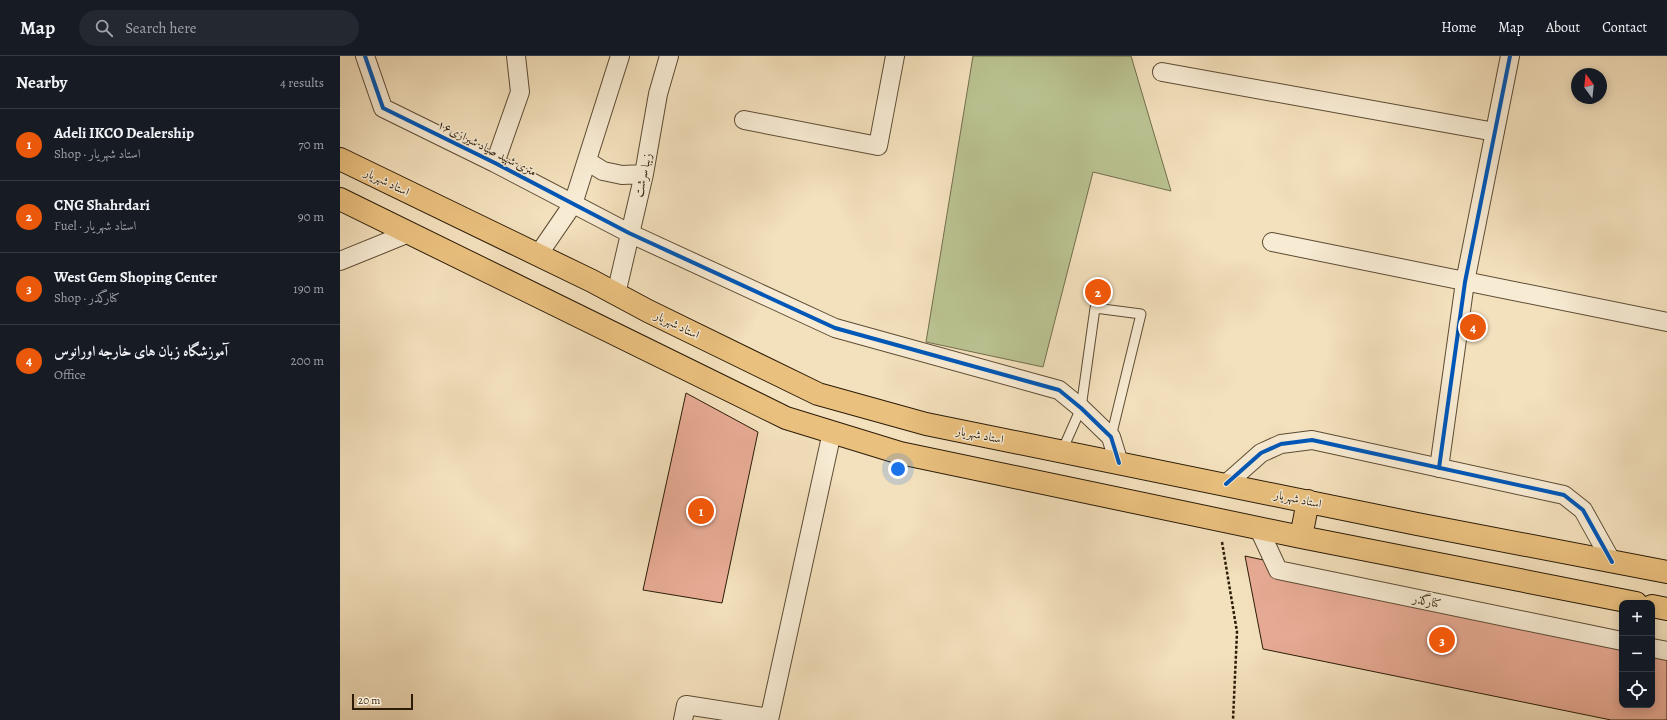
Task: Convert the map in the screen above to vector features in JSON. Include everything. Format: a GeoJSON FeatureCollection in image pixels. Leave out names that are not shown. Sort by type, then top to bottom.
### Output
{"type":"FeatureCollection","features":[{"type":"Feature","properties":{"kind":"main road","name":"استاد شهریار"},"geometry":{"type":"LineString","coordinates":[[340,159],[538,254],[818,394],[926,424],[1417,524],[1667,572]]}},
{"type":"Feature","properties":{"kind":"main road"},"geometry":{"type":"LineString","coordinates":[[340,199],[786,418],[900,453],[1301,537],[1621,600]]}},
{"type":"Feature","properties":{"kind":"main road"},"geometry":{"type":"LineString","coordinates":[[1301,537],[1308,501]]}},
{"type":"Feature","properties":{"kind":"main road"},"geometry":{"type":"LineString","coordinates":[[1655,607],[1667,609]]}},
{"type":"Feature","properties":{"kind":"street","name":"۱۶متری شهید صیاد شیرازی"},"geometry":{"type":"LineString","coordinates":[[365,56],[383,108],[495,163],[629,233],[836,328],[1059,390],[1081,408],[1111,437]]}},
{"type":"Feature","properties":{"kind":"street"},"geometry":{"type":"LineString","coordinates":[[495,163],[520,92],[516,56]]}},
{"type":"Feature","properties":{"kind":"street"},"geometry":{"type":"LineString","coordinates":[[538,254],[573,204],[620,56]]}},
{"type":"Feature","properties":{"kind":"street","name":"زیبا سرشت"},"geometry":{"type":"LineString","coordinates":[[616,294],[629,233],[644,174],[658,94],[669,56]]}},
{"type":"Feature","properties":{"kind":"street"},"geometry":{"type":"LineString","coordinates":[[744,120],[878,146],[894,56]]}},
{"type":"Feature","properties":{"kind":"street"},"geometry":{"type":"LineString","coordinates":[[1440,468],[1465,282],[1510,56]]}},
{"type":"Feature","properties":{"kind":"street"},"geometry":{"type":"LineString","coordinates":[[1162,72],[1495,132]]}},
{"type":"Feature","properties":{"kind":"street"},"geometry":{"type":"LineString","coordinates":[[587,161],[603,172],[622,175],[644,174]]}},
{"type":"Feature","properties":{"kind":"street"},"geometry":{"type":"LineString","coordinates":[[340,261],[409,233]]}},
{"type":"Feature","properties":{"kind":"street"},"geometry":{"type":"LineString","coordinates":[[1272,242],[1667,322]]}},
{"type":"Feature","properties":{"kind":"street"},"geometry":{"type":"LineString","coordinates":[[683,720],[686,705],[769,719],[832,432]]}},
{"type":"Feature","properties":{"kind":"street"},"geometry":{"type":"LineString","coordinates":[[1111,437],[1119,463]]}},
{"type":"Feature","properties":{"kind":"street"},"geometry":{"type":"LineString","coordinates":[[1226,484],[1261,453],[1281,444],[1312,440],[1564,495],[1583,510],[1612,562]]}},
{"type":"Feature","properties":{"kind":"street","name":"کنارگذر"},"geometry":{"type":"LineString","coordinates":[[1258,527],[1278,570],[1619,640]]}},
{"type":"Feature","properties":{"kind":"street"},"geometry":{"type":"LineString","coordinates":[[1655,649],[1667,651]]}},
{"type":"Feature","properties":{"kind":"lane"},"geometry":{"type":"LineString","coordinates":[[1061,451],[1081,408],[1095,308],[1141,314],[1111,437]]}},
{"type":"Feature","properties":{"kind":"path"},"geometry":{"type":"LineString","coordinates":[[1218,519],[1237,632],[1234,720]]}},
{"type":"Feature","properties":{"kind":"green space"},"geometry":{"type":"Polygon","coordinates":[[[973,56],[1131,56],[1171,191],[1093,172],[1043,367],[926,342],[973,56]]]}},
{"type":"Feature","properties":{"kind":"building"},"geometry":{"type":"Polygon","coordinates":[[[686,393],[758,432],[722,603],[643,590],[686,393]]]}},
{"type":"Feature","properties":{"kind":"building"},"geometry":{"type":"Polygon","coordinates":[[[1245,556],[1619,636],[1619,708],[1655,708],[1655,645],[1667,647],[1667,720],[1611,720],[1263,649],[1245,556]]]}},
{"type":"Feature","properties":{"kind":"cycle path"},"geometry":{"type":"LineString","coordinates":[[365,56],[383,108],[495,163],[629,233],[835,328],[1059,390],[1081,408],[1111,437],[1119,463]]}},
{"type":"Feature","properties":{"kind":"cycle path"},"geometry":{"type":"LineString","coordinates":[[1439,468],[1465,282],[1510,56]]}},
{"type":"Feature","properties":{"kind":"cycle path"},"geometry":{"type":"LineString","coordinates":[[1226,484],[1261,453],[1281,444],[1312,440],[1564,495],[1583,510],[1612,562]]}},
{"type":"Feature","properties":{"kind":"place","name":"CNG Shahrdari"},"geometry":{"type":"Point","coordinates":[1098,292]}},
{"type":"Feature","properties":{"kind":"place","name":"آموزشگاه زبان های خارجه اورانوس"},"geometry":{"type":"Point","coordinates":[1473,327]}},
{"type":"Feature","properties":{"kind":"place","name":"Adeli IKCO Dealership"},"geometry":{"type":"Point","coordinates":[701,511]}},
{"type":"Feature","properties":{"kind":"place","name":"West Gem Shoping Center"},"geometry":{"type":"Point","coordinates":[1442,640]}}]}
